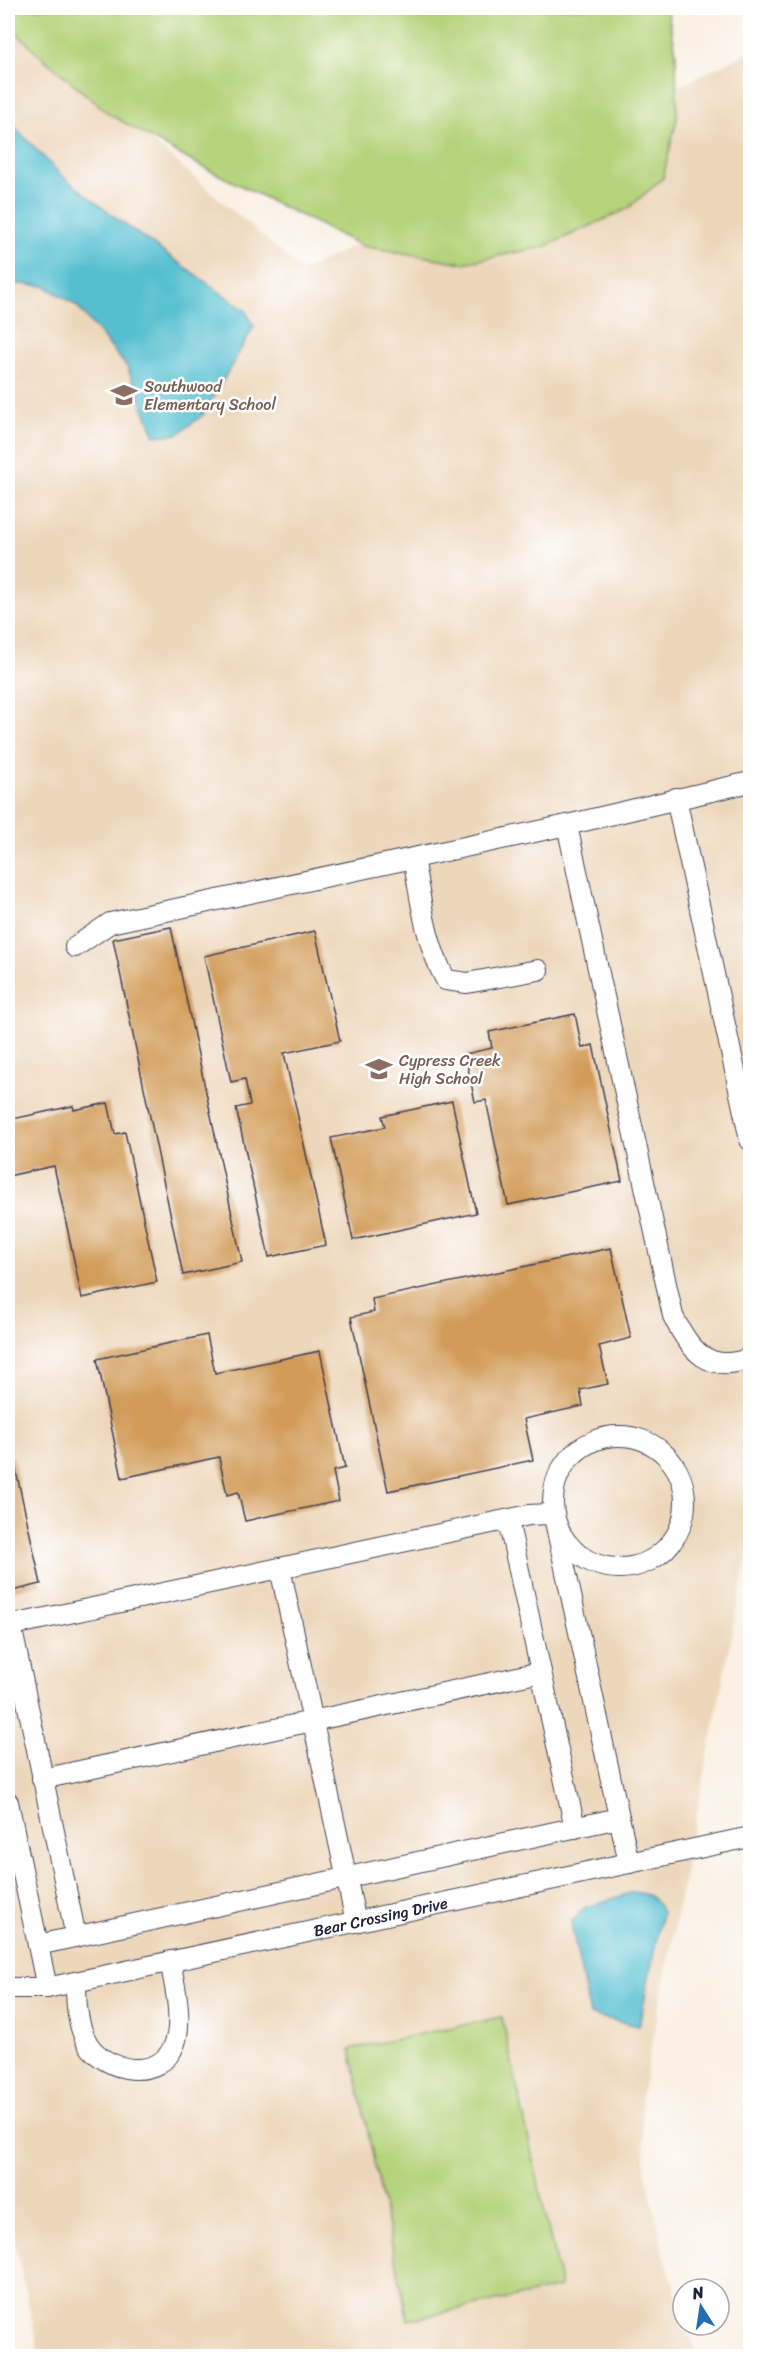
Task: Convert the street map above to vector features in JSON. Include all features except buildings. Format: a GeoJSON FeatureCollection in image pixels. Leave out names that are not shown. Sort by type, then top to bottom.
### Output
{"type":"FeatureCollection","features":[{"type":"Feature","properties":{"kind":"lane"},"geometry":{"type":"LineString","coordinates":[[75,947],[110,923],[567,825],[750,782]]}},
{"type":"Feature","properties":{"kind":"lane"},"geometry":{"type":"LineString","coordinates":[[676,798],[750,1140]]}},
{"type":"Feature","properties":{"kind":"lane"},"geometry":{"type":"LineString","coordinates":[[567,825],[673,1316],[685,1341],[707,1360],[736,1363],[750,1358]]}},
{"type":"Feature","properties":{"kind":"lane"},"geometry":{"type":"LineString","coordinates":[[413,858],[428,938],[446,980],[467,983],[538,970]]}},
{"type":"Feature","properties":{"kind":"lane"},"geometry":{"type":"LineString","coordinates":[[554,1517],[561,1535],[572,1550],[588,1561],[609,1568],[632,1567],[653,1559],[670,1544],[681,1525],[685,1503],[682,1481],[671,1461],[655,1446],[634,1438],[615,1436],[596,1440],[579,1449],[566,1462],[556,1479],[552,1498],[554,1517],[629,1863]]}},
{"type":"Feature","properties":{"kind":"lane"},"geometry":{"type":"LineString","coordinates":[[76,1937],[9,1626],[507,1520],[538,1514],[554,1517]]}},
{"type":"Feature","properties":{"kind":"lane"},"geometry":{"type":"LineString","coordinates":[[507,1520],[575,1828]]}},
{"type":"Feature","properties":{"kind":"lane"},"geometry":{"type":"LineString","coordinates":[[280,1568],[356,1922]]}},
{"type":"Feature","properties":{"kind":"lane"},"geometry":{"type":"LineString","coordinates":[[42,1779],[541,1672]]}},
{"type":"Feature","properties":{"kind":"lane"},"geometry":{"type":"LineString","coordinates":[[8,1802],[47,1988]]}},
{"type":"Feature","properties":{"kind":"lane"},"geometry":{"type":"LineString","coordinates":[[38,1945],[620,1818]]}},
{"type":"Feature","properties":{"kind":"lane","name":"Bear Crossing Drive"},"geometry":{"type":"LineString","coordinates":[[8,1988],[47,1988],[750,1837]]}},
{"type":"Feature","properties":{"kind":"lane"},"geometry":{"type":"LineString","coordinates":[[76,1982],[80,2021],[88,2044],[106,2061],[127,2071],[146,2068],[164,2059],[175,2044],[177,2024],[170,1961]]}},
{"type":"Feature","properties":{"kind":"shaded area","name":"Cypress Creek High School"},"geometry":{"type":"Polygon","coordinates":[[[8,17],[303,271],[750,51],[750,1541],[641,2099],[646,2172],[671,2277],[671,2337],[690,2337],[697,2356],[40,2356],[8,2211],[8,17]]]}},
{"type":"Feature","properties":{"kind":"green space"},"geometry":{"type":"Polygon","coordinates":[[[8,8],[667,8],[676,52],[677,118],[663,178],[627,209],[544,247],[463,263],[362,246],[191,161],[109,114],[37,53],[8,24],[8,8]]]}},
{"type":"Feature","properties":{"kind":"green space"},"geometry":{"type":"Polygon","coordinates":[[[502,2017],[561,2287],[408,2320],[350,2049],[502,2017]]]}},
{"type":"Feature","properties":{"kind":"water"},"geometry":{"type":"Polygon","coordinates":[[[8,120],[60,174],[116,218],[245,310],[254,326],[204,414],[178,434],[155,436],[127,367],[77,306],[45,286],[8,283],[8,120]]]}},
{"type":"Feature","properties":{"kind":"water"},"geometry":{"type":"Polygon","coordinates":[[[633,1892],[652,1897],[662,1913],[639,2026],[590,2015],[571,1923],[584,1908],[633,1892]]]}},
{"type":"Feature","properties":{"kind":"place","name":"Southwood Elementary School"},"geometry":{"type":"Point","coordinates":[124,395]}},
{"type":"Feature","properties":{"kind":"place","name":"Cypress Creek High School"},"geometry":{"type":"Point","coordinates":[379,1069]}}]}
